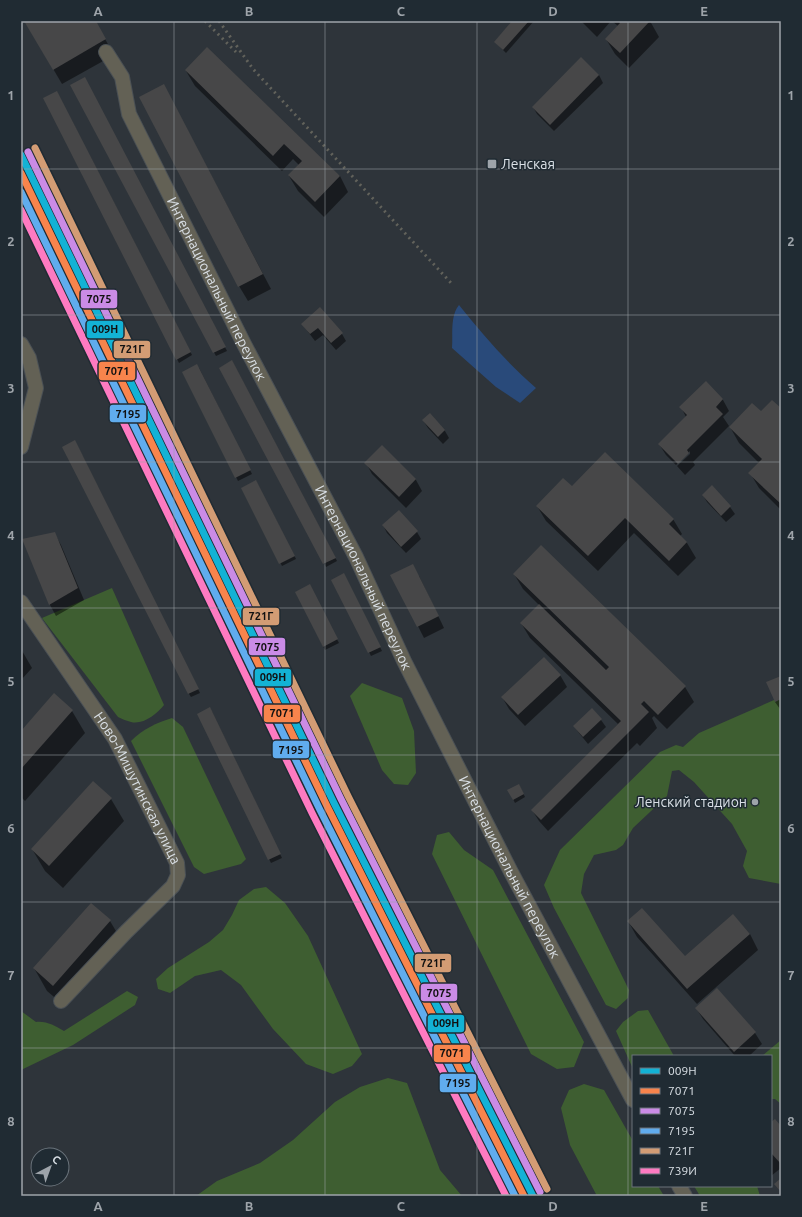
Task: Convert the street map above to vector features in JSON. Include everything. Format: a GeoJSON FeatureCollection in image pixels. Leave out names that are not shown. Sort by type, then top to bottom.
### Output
{"type":"FeatureCollection","features":[{"type":"Feature","properties":{"kind":"street","name":"Интернациональный переулок"},"geometry":{"type":"LineString","coordinates":[[106,52],[122,77],[129,114],[244,344],[356,557],[404,661],[511,872],[632,1098]]}},
{"type":"Feature","properties":{"kind":"street"},"geometry":{"type":"LineString","coordinates":[[21,344],[29,358],[36,388],[21,447]]}},
{"type":"Feature","properties":{"kind":"street","name":"Ново-Мишутинская улица"},"geometry":{"type":"LineString","coordinates":[[21,602],[115,739],[177,863],[178,875],[173,886],[126,932],[61,1001]]}},
{"type":"Feature","properties":{"kind":"street"},"geometry":{"type":"LineString","coordinates":[[680,1187],[685,1196]]}},
{"type":"Feature","properties":{"kind":"green space"},"geometry":{"type":"Polygon","coordinates":[[[112,588],[164,705],[154,715],[140,722],[131,722],[118,717],[42,618],[112,588]]]}},
{"type":"Feature","properties":{"kind":"green space"},"geometry":{"type":"Polygon","coordinates":[[[362,683],[402,698],[414,731],[416,773],[408,785],[394,784],[382,770],[350,696],[362,683]]]}},
{"type":"Feature","properties":{"kind":"green space"},"geometry":{"type":"Polygon","coordinates":[[[781,697],[781,884],[749,878],[743,866],[747,851],[732,824],[694,782],[679,770],[672,771],[667,796],[633,828],[623,845],[616,850],[594,855],[584,874],[581,893],[629,990],[628,998],[616,1009],[606,1005],[554,908],[544,885],[560,850],[660,752],[676,745],[683,747],[699,733],[781,697]]]}},
{"type":"Feature","properties":{"kind":"green space"},"geometry":{"type":"Polygon","coordinates":[[[172,718],[183,727],[246,859],[241,864],[204,874],[194,867],[131,741],[150,727],[172,718]]]}},
{"type":"Feature","properties":{"kind":"green space"},"geometry":{"type":"Polygon","coordinates":[[[449,832],[464,850],[493,870],[584,1042],[574,1067],[557,1069],[531,1054],[432,854],[437,835],[449,832]]]}},
{"type":"Feature","properties":{"kind":"green space"},"geometry":{"type":"Polygon","coordinates":[[[266,887],[285,903],[308,936],[362,1054],[352,1066],[333,1074],[306,1064],[273,1029],[241,985],[221,970],[195,976],[170,993],[158,989],[156,979],[168,968],[209,942],[223,930],[239,900],[254,889],[266,887]]]}},
{"type":"Feature","properties":{"kind":"green space"},"geometry":{"type":"Polygon","coordinates":[[[127,991],[138,997],[135,1005],[73,1045],[21,1070],[21,1011],[36,1022],[47,1023],[64,1031],[127,991]]]}},
{"type":"Feature","properties":{"kind":"green space"},"geometry":{"type":"Polygon","coordinates":[[[648,1010],[673,1055],[632,1055],[632,1067],[616,1031],[623,1022],[638,1011],[648,1010]]]}},
{"type":"Feature","properties":{"kind":"green space"},"geometry":{"type":"Polygon","coordinates":[[[781,1040],[781,1104],[775,1099],[772,1099],[772,1055],[763,1055],[781,1040]]]}},
{"type":"Feature","properties":{"kind":"green space"},"geometry":{"type":"Polygon","coordinates":[[[388,1078],[407,1083],[440,1170],[462,1196],[196,1196],[217,1181],[260,1163],[293,1140],[335,1102],[360,1087],[388,1078]]]}},
{"type":"Feature","properties":{"kind":"green space"},"geometry":{"type":"Polygon","coordinates":[[[584,1084],[604,1090],[632,1139],[632,1187],[659,1187],[664,1196],[597,1196],[570,1145],[561,1108],[569,1090],[584,1084]]]}},
{"type":"Feature","properties":{"kind":"green space"},"geometry":{"type":"Polygon","coordinates":[[[695,1187],[757,1187],[760,1196],[700,1196],[695,1187]]]}},
{"type":"Feature","properties":{"kind":"water"},"geometry":{"type":"Polygon","coordinates":[[[459,305],[515,369],[536,388],[520,403],[496,387],[452,348],[452,325],[454,314],[459,305]]]}},
{"type":"Feature","properties":{"kind":"building"},"geometry":{"type":"Polygon","coordinates":[[[24,21],[96,21],[106,39],[53,70],[24,21]]]}},
{"type":"Feature","properties":{"kind":"building"},"geometry":{"type":"Polygon","coordinates":[[[512,21],[529,21],[503,50],[494,42],[512,21]]]}},
{"type":"Feature","properties":{"kind":"building"},"geometry":{"type":"Polygon","coordinates":[[[618,21],[650,21],[620,53],[605,39],[620,23],[618,21]]]}},
{"type":"Feature","properties":{"kind":"building"},"geometry":{"type":"Polygon","coordinates":[[[207,47],[340,176],[315,202],[288,175],[302,161],[284,144],[273,156],[185,70],[207,47]]]}},
{"type":"Feature","properties":{"kind":"building"},"geometry":{"type":"Polygon","coordinates":[[[581,57],[599,75],[550,125],[532,107],[581,57]]]}},
{"type":"Feature","properties":{"kind":"building"},"geometry":{"type":"Polygon","coordinates":[[[85,77],[226,347],[213,353],[70,85],[85,77]]]}},
{"type":"Feature","properties":{"kind":"building"},"geometry":{"type":"Polygon","coordinates":[[[164,84],[263,274],[238,287],[139,97],[164,84]]]}},
{"type":"Feature","properties":{"kind":"building"},"geometry":{"type":"Polygon","coordinates":[[[57,91],[191,352],[176,360],[43,98],[57,91]]]}},
{"type":"Feature","properties":{"kind":"building"},"geometry":{"type":"Polygon","coordinates":[[[320,307],[343,333],[331,343],[318,328],[310,334],[301,324],[320,307]]]}},
{"type":"Feature","properties":{"kind":"building"},"geometry":{"type":"Polygon","coordinates":[[[232,360],[336,558],[323,564],[219,368],[232,360]]]}},
{"type":"Feature","properties":{"kind":"building"},"geometry":{"type":"Polygon","coordinates":[[[197,364],[251,470],[235,478],[182,372],[197,364]]]}},
{"type":"Feature","properties":{"kind":"building"},"geometry":{"type":"Polygon","coordinates":[[[706,381],[723,399],[716,407],[723,414],[687,450],[689,453],[678,464],[658,444],[687,415],[679,407],[706,381]]]}},
{"type":"Feature","properties":{"kind":"building"},"geometry":{"type":"Polygon","coordinates":[[[772,400],[781,408],[781,504],[748,473],[762,459],[729,427],[752,403],[761,411],[772,400]]]}},
{"type":"Feature","properties":{"kind":"building"},"geometry":{"type":"Polygon","coordinates":[[[430,413],[445,430],[438,437],[422,420],[430,413]]]}},
{"type":"Feature","properties":{"kind":"building"},"geometry":{"type":"Polygon","coordinates":[[[75,440],[199,689],[188,694],[62,447],[75,440]]]}},
{"type":"Feature","properties":{"kind":"building"},"geometry":{"type":"Polygon","coordinates":[[[382,445],[416,479],[399,497],[364,463],[382,445]]]}},
{"type":"Feature","properties":{"kind":"building"},"geometry":{"type":"Polygon","coordinates":[[[605,452],[674,519],[669,524],[687,542],[669,561],[625,518],[588,556],[536,506],[563,478],[572,486],[605,452]]]}},
{"type":"Feature","properties":{"kind":"building"},"geometry":{"type":"Polygon","coordinates":[[[256,480],[295,556],[279,564],[241,488],[256,480]]]}},
{"type":"Feature","properties":{"kind":"building"},"geometry":{"type":"Polygon","coordinates":[[[712,485],[731,506],[721,516],[702,495],[712,485]]]}},
{"type":"Feature","properties":{"kind":"building"},"geometry":{"type":"Polygon","coordinates":[[[399,510],[418,531],[401,547],[382,525],[399,510]]]}},
{"type":"Feature","properties":{"kind":"building"},"geometry":{"type":"Polygon","coordinates":[[[55,532],[78,588],[49,605],[22,539],[55,532]]]}},
{"type":"Feature","properties":{"kind":"building"},"geometry":{"type":"Polygon","coordinates":[[[541,545],[686,686],[658,715],[644,701],[641,704],[649,712],[541,820],[531,810],[621,721],[520,623],[539,604],[606,670],[609,667],[513,574],[541,545]]]}},
{"type":"Feature","properties":{"kind":"building"},"geometry":{"type":"Polygon","coordinates":[[[413,564],[439,616],[417,627],[390,575],[413,564]]]}},
{"type":"Feature","properties":{"kind":"building"},"geometry":{"type":"Polygon","coordinates":[[[344,573],[381,647],[368,653],[331,580],[344,573]]]}},
{"type":"Feature","properties":{"kind":"building"},"geometry":{"type":"Polygon","coordinates":[[[310,584],[338,639],[323,647],[295,592],[310,584]]]}},
{"type":"Feature","properties":{"kind":"building"},"geometry":{"type":"Polygon","coordinates":[[[544,657],[561,675],[518,715],[501,697],[544,657]]]}},
{"type":"Feature","properties":{"kind":"building"},"geometry":{"type":"Polygon","coordinates":[[[781,676],[781,699],[775,702],[766,682],[781,676]]]}},
{"type":"Feature","properties":{"kind":"building"},"geometry":{"type":"Polygon","coordinates":[[[54,693],[73,710],[21,769],[21,731],[54,693]]]}},
{"type":"Feature","properties":{"kind":"building"},"geometry":{"type":"Polygon","coordinates":[[[210,707],[281,854],[268,860],[197,714],[210,707]]]}},
{"type":"Feature","properties":{"kind":"building"},"geometry":{"type":"Polygon","coordinates":[[[592,708],[602,719],[583,737],[573,726],[592,708]]]}},
{"type":"Feature","properties":{"kind":"building"},"geometry":{"type":"Polygon","coordinates":[[[93,781],[112,798],[49,866],[31,849],[93,781]]]}},
{"type":"Feature","properties":{"kind":"building"},"geometry":{"type":"Polygon","coordinates":[[[519,784],[524,794],[513,800],[507,790],[519,784]]]}},
{"type":"Feature","properties":{"kind":"building"},"geometry":{"type":"Polygon","coordinates":[[[91,903],[111,920],[53,986],[33,968],[91,903]]]}},
{"type":"Feature","properties":{"kind":"building"},"geometry":{"type":"Polygon","coordinates":[[[642,908],[685,956],[733,914],[750,934],[687,989],[627,921],[642,908]]]}},
{"type":"Feature","properties":{"kind":"building"},"geometry":{"type":"Polygon","coordinates":[[[717,988],[756,1032],[734,1052],[695,1008],[717,988]]]}},
{"type":"Feature","properties":{"kind":"building"},"geometry":{"type":"Polygon","coordinates":[[[775,1119],[781,1126],[781,1164],[772,1154],[772,1121],[775,1119]]]}},
{"type":"Feature","properties":{"kind":"building"},"geometry":{"type":"Polygon","coordinates":[[[781,1178],[781,1192],[774,1184],[781,1178]]]}},
{"type":"Feature","properties":{"kind":"railway"},"geometry":{"type":"LineString","coordinates":[[205,21],[236,52]]}},
{"type":"Feature","properties":{"kind":"railway"},"geometry":{"type":"LineString","coordinates":[[219,21],[253,69],[452,284]]}},
{"type":"Feature","properties":{"kind":"transit line","name":"721Г"},"geometry":{"type":"LineString","coordinates":[[35,148],[348,796],[547,1189]]}},
{"type":"Feature","properties":{"kind":"transit line","name":"7075"},"geometry":{"type":"LineString","coordinates":[[28,152],[341,799],[540,1192]]}},
{"type":"Feature","properties":{"kind":"transit line","name":"009Н"},"geometry":{"type":"LineString","coordinates":[[21,155],[334,803],[533,1196]]}},
{"type":"Feature","properties":{"kind":"transit line","name":"7071"},"geometry":{"type":"LineString","coordinates":[[21,173],[327,806],[524,1196]]}},
{"type":"Feature","properties":{"kind":"transit line","name":"7195"},"geometry":{"type":"LineString","coordinates":[[21,192],[320,810],[515,1196]]}},
{"type":"Feature","properties":{"kind":"transit line","name":"739И"},"geometry":{"type":"LineString","coordinates":[[21,210],[312,813],[506,1196]]}},
{"type":"Feature","properties":{"kind":"place","name":"Ленская"},"geometry":{"type":"Point","coordinates":[492,164]}},
{"type":"Feature","properties":{"kind":"place","name":"Ленский стадион"},"geometry":{"type":"Point","coordinates":[755,802]}}]}
